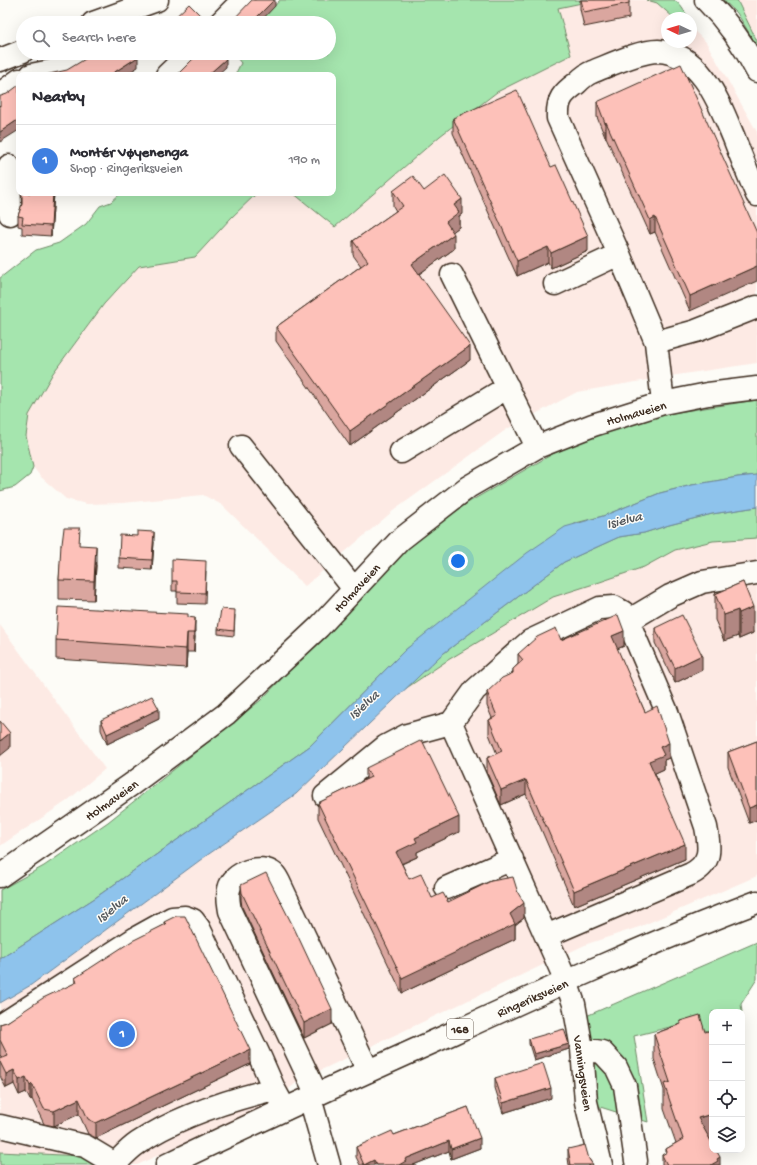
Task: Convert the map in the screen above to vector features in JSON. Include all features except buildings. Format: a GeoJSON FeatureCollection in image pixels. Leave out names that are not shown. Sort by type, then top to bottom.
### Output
{"type":"FeatureCollection","features":[{"type":"Feature","properties":{"kind":"street"},"geometry":{"type":"LineString","coordinates":[[112,16],[157,0]]}},
{"type":"Feature","properties":{"kind":"street"},"geometry":{"type":"LineString","coordinates":[[227,16],[243,0]]}},
{"type":"Feature","properties":{"kind":"street"},"geometry":{"type":"LineString","coordinates":[[706,0],[737,38],[757,71]]}},
{"type":"Feature","properties":{"kind":"street"},"geometry":{"type":"LineString","coordinates":[[663,403],[656,342],[619,254],[558,118],[558,107],[564,93],[588,74],[642,53],[658,51],[671,53],[685,59],[700,73],[717,97],[757,195]]}},
{"type":"Feature","properties":{"kind":"street"},"geometry":{"type":"LineString","coordinates":[[0,60],[16,54]]}},
{"type":"Feature","properties":{"kind":"street"},"geometry":{"type":"LineString","coordinates":[[46,72],[61,69],[76,60]]}},
{"type":"Feature","properties":{"kind":"street"},"geometry":{"type":"LineString","coordinates":[[170,72],[183,60]]}},
{"type":"Feature","properties":{"kind":"street"},"geometry":{"type":"LineString","coordinates":[[0,94],[16,82]]}},
{"type":"Feature","properties":{"kind":"street"},"geometry":{"type":"LineString","coordinates":[[9,164],[10,214]]}},
{"type":"Feature","properties":{"kind":"street"},"geometry":{"type":"LineString","coordinates":[[555,284],[619,254]]}},
{"type":"Feature","properties":{"kind":"street"},"geometry":{"type":"LineString","coordinates":[[452,275],[537,448]]}},
{"type":"Feature","properties":{"kind":"street"},"geometry":{"type":"LineString","coordinates":[[656,342],[696,331],[757,307]]}},
{"type":"Feature","properties":{"kind":"street"},"geometry":{"type":"LineString","coordinates":[[401,452],[508,387]]}},
{"type":"Feature","properties":{"kind":"street","name":"Holmaveien"},"geometry":{"type":"LineString","coordinates":[[0,876],[132,784],[226,714],[319,627],[400,540],[468,487],[537,448],[592,425],[663,403],[708,394],[757,388]]}},
{"type":"Feature","properties":{"kind":"street"},"geometry":{"type":"LineString","coordinates":[[241,446],[354,589]]}},
{"type":"Feature","properties":{"kind":"street"},"geometry":{"type":"LineString","coordinates":[[628,621],[670,596],[702,582],[757,573]]}},
{"type":"Feature","properties":{"kind":"street"},"geometry":{"type":"LineString","coordinates":[[325,796],[386,746],[407,735],[451,723],[475,690],[530,641],[600,608],[614,607],[623,612],[667,712],[706,827],[710,845],[701,869],[546,936]]}},
{"type":"Feature","properties":{"kind":"street","name":"Vanningsveien"},"geometry":{"type":"LineString","coordinates":[[451,723],[566,981],[574,1004],[582,1049],[586,1102],[601,1165]]}},
{"type":"Feature","properties":{"kind":"street"},"geometry":{"type":"LineString","coordinates":[[446,888],[512,859]]}},
{"type":"Feature","properties":{"kind":"street"},"geometry":{"type":"LineString","coordinates":[[329,1165],[329,1158],[313,1096],[230,911],[228,899],[229,889],[234,878],[244,871],[263,869],[273,874],[279,882],[368,1071]]}},
{"type":"Feature","properties":{"kind":"street","name":"Ringeriksveien"},"geometry":{"type":"LineString","coordinates":[[167,1165],[313,1096],[566,981],[686,930],[757,902]]}},
{"type":"Feature","properties":{"kind":"street"},"geometry":{"type":"LineString","coordinates":[[0,1026],[136,938],[172,918],[185,917],[193,920],[199,928],[274,1089],[285,1109]]}},
{"type":"Feature","properties":{"kind":"street"},"geometry":{"type":"LineString","coordinates":[[582,1049],[602,1052],[616,1067],[625,1086],[636,1161]]}},
{"type":"Feature","properties":{"kind":"street"},"geometry":{"type":"LineString","coordinates":[[0,1126],[85,1146],[115,1164],[137,1143],[191,1115],[250,1095],[274,1089]]}},
{"type":"Feature","properties":{"kind":"shaded area"},"geometry":{"type":"Polygon","coordinates":[[[596,0],[647,0],[657,3],[667,12],[661,12],[661,48],[697,48],[697,34],[706,42],[757,132],[757,363],[577,392],[507,429],[393,511],[305,586],[222,505],[203,495],[123,503],[87,504],[66,499],[41,477],[33,467],[26,436],[29,415],[53,373],[104,304],[139,266],[195,257],[254,196],[297,196],[335,227],[440,136],[497,92],[571,55],[558,8],[596,0]]]}},
{"type":"Feature","properties":{"kind":"shaded area"},"geometry":{"type":"Polygon","coordinates":[[[737,0],[757,0],[757,41],[737,0]]]}},
{"type":"Feature","properties":{"kind":"shaded area"},"geometry":{"type":"Polygon","coordinates":[[[757,538],[757,876],[639,927],[587,944],[300,1080],[271,1103],[137,1165],[100,1165],[0,1152],[0,1003],[31,985],[203,858],[296,794],[405,689],[496,630],[553,597],[644,567],[675,550],[713,541],[757,538]]]}},
{"type":"Feature","properties":{"kind":"shaded area"},"geometry":{"type":"Polygon","coordinates":[[[0,625],[105,769],[67,801],[0,846],[0,625]]]}},
{"type":"Feature","properties":{"kind":"green space"},"geometry":{"type":"Polygon","coordinates":[[[280,0],[596,0],[558,8],[571,55],[497,92],[440,136],[335,227],[297,196],[336,196],[336,72],[236,72],[241,63],[239,60],[336,60],[336,16],[265,16],[280,0]]]}},
{"type":"Feature","properties":{"kind":"green space"},"geometry":{"type":"Polygon","coordinates":[[[647,0],[674,0],[685,12],[667,12],[657,3],[647,0]]]}},
{"type":"Feature","properties":{"kind":"green space"},"geometry":{"type":"Polygon","coordinates":[[[723,0],[737,0],[757,41],[757,46],[737,13],[723,0]]]}},
{"type":"Feature","properties":{"kind":"green space"},"geometry":{"type":"Polygon","coordinates":[[[118,196],[254,196],[195,257],[139,266],[104,304],[53,373],[29,415],[26,436],[33,467],[30,475],[15,487],[0,491],[0,278],[36,250],[59,243],[86,224],[100,206],[111,202],[118,196]]]}},
{"type":"Feature","properties":{"kind":"green space"},"geometry":{"type":"Polygon","coordinates":[[[757,400],[757,475],[692,485],[660,493],[603,516],[576,523],[405,650],[310,746],[95,898],[0,959],[0,890],[44,866],[108,822],[261,700],[412,543],[469,502],[556,452],[588,439],[658,415],[757,400]]]}},
{"type":"Feature","properties":{"kind":"green space"},"geometry":{"type":"Polygon","coordinates":[[[757,507],[757,538],[713,541],[675,550],[644,567],[553,597],[448,660],[405,689],[440,656],[564,562],[619,537],[644,533],[712,514],[757,507]]]}},
{"type":"Feature","properties":{"kind":"green space"},"geometry":{"type":"Polygon","coordinates":[[[757,942],[757,979],[741,1004],[742,1009],[709,1009],[709,1031],[682,1024],[634,1036],[648,1122],[597,1106],[584,1017],[757,942]]]}},
{"type":"Feature","properties":{"kind":"green space"},"geometry":{"type":"Polygon","coordinates":[[[0,1152],[82,1156],[100,1165],[0,1165],[0,1152]]]}},
{"type":"Feature","properties":{"kind":"water","name":"Isielva"},"geometry":{"type":"Polygon","coordinates":[[[757,475],[757,507],[712,514],[644,533],[619,537],[564,562],[440,656],[296,794],[203,858],[31,985],[0,1003],[0,959],[95,898],[310,746],[405,650],[527,553],[565,527],[603,516],[660,493],[692,485],[757,475]]]}},
{"type":"Feature","properties":{"kind":"place","name":"Montér Vøyenenga"},"geometry":{"type":"Point","coordinates":[122,1034]}}]}
